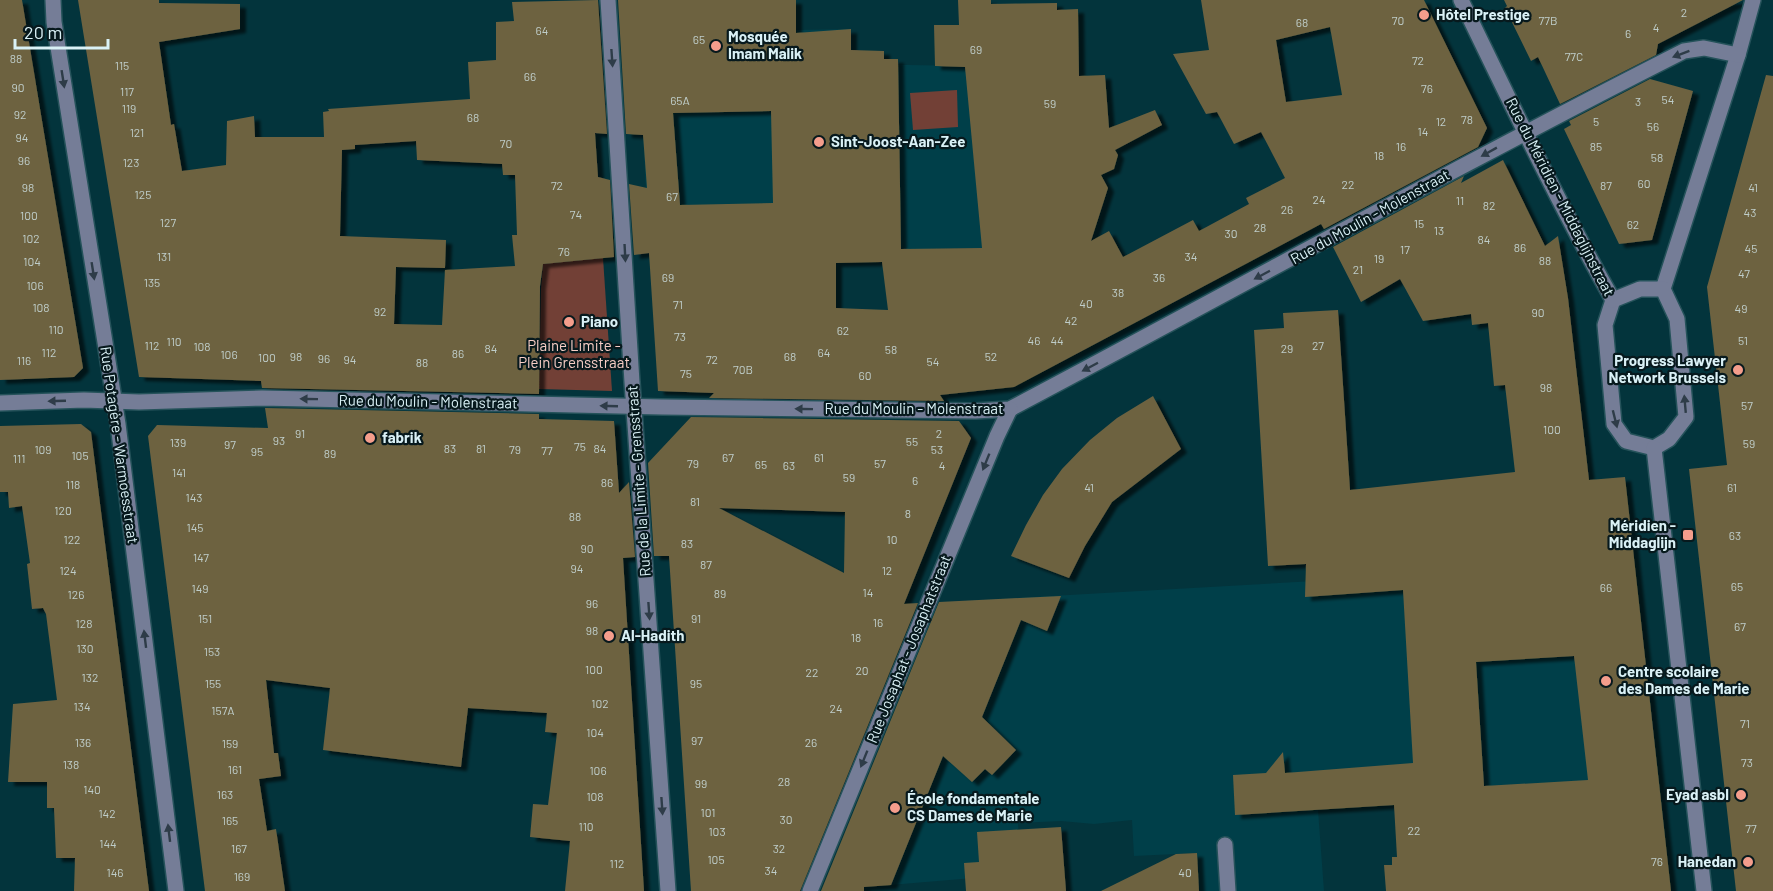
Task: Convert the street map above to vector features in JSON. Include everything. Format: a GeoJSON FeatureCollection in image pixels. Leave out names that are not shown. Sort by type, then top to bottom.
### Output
{"type":"FeatureCollection","features":[{"type":"Feature","properties":{"kind":"street","name":"Rue Potagère - Warmoesstraat"},"geometry":{"type":"LineString","coordinates":[[52,0],[57,46],[115,400],[176,891]]}},
{"type":"Feature","properties":{"kind":"street","name":"Rue de la Limite - Grensstraat"},"geometry":{"type":"LineString","coordinates":[[608,0],[668,891]]}},
{"type":"Feature","properties":{"kind":"street","name":"Rue du Méridien - Middaglijnstraat"},"geometry":{"type":"LineString","coordinates":[[1461,0],[1590,259],[1613,300],[1605,325],[1614,424],[1626,441],[1654,448]]}},
{"type":"Feature","properties":{"kind":"street"},"geometry":{"type":"LineString","coordinates":[[1704,891],[1654,448],[1669,439],[1686,417],[1677,318],[1663,289],[1738,55],[1753,0]]}},
{"type":"Feature","properties":{"kind":"street","name":"Rue du Moulin - Molenstraat"},"geometry":{"type":"LineString","coordinates":[[0,403],[262,398],[634,406],[1010,409],[1310,250],[1526,132],[1684,51],[1704,48],[1738,55]]}},
{"type":"Feature","properties":{"kind":"street"},"geometry":{"type":"LineString","coordinates":[[1613,300],[1640,289],[1663,289]]}},
{"type":"Feature","properties":{"kind":"street","name":"Rue Josaphat - Josaphatstraat"},"geometry":{"type":"LineString","coordinates":[[810,891],[996,436],[1010,409]]}},
{"type":"Feature","properties":{"kind":"street"},"geometry":{"type":"LineString","coordinates":[[1225,845],[1228,891]]}},
{"type":"Feature","properties":{"kind":"shaded area","name":"Sint-Joost-Aan-Zee"},"geometry":{"type":"Polygon","coordinates":[[[851,29],[852,64],[965,66],[1007,248],[762,251],[649,257],[638,70],[797,63],[796,30],[851,29]]]}},
{"type":"Feature","properties":{"kind":"shaded area","name":"Centre scolaire des Dames de Marie"},"geometry":{"type":"Polygon","coordinates":[[[1403,576],[1640,612],[1666,837],[1508,848],[1431,803],[1318,810],[1324,891],[1199,891],[1197,853],[1134,856],[1132,820],[1094,824],[1061,821],[1018,823],[1021,874],[890,885],[948,602],[1403,576]]]}},
{"type":"Feature","properties":{"kind":"green space"},"geometry":{"type":"Polygon","coordinates":[[[957,90],[958,127],[913,130],[910,93],[957,90]]]}},
{"type":"Feature","properties":{"kind":"green space","name":"Plaine Limite - Plein Grensstraat"},"geometry":{"type":"Polygon","coordinates":[[[603,258],[612,391],[539,389],[543,264],[603,258]]]}},
{"type":"Feature","properties":{"kind":"building"},"geometry":{"type":"Polygon","coordinates":[[[0,0],[22,0],[83,368],[74,377],[0,380],[0,0]]]}},
{"type":"Feature","properties":{"kind":"building"},"geometry":{"type":"Polygon","coordinates":[[[78,0],[159,0],[159,3],[240,4],[240,29],[159,42],[171,125],[174,124],[182,171],[226,165],[227,121],[254,116],[255,137],[324,137],[323,112],[329,111],[328,109],[470,99],[468,62],[496,60],[496,22],[514,21],[512,2],[598,0],[607,134],[595,133],[598,177],[610,180],[614,257],[543,264],[540,286],[539,394],[262,388],[261,381],[139,377],[78,0]],[[416,141],[355,145],[355,149],[342,150],[340,236],[446,240],[445,268],[396,267],[394,324],[442,325],[445,270],[515,266],[512,235],[517,235],[515,175],[503,175],[502,164],[417,160],[416,141]]]}},
{"type":"Feature","properties":{"kind":"building"},"geometry":{"type":"Polygon","coordinates":[[[618,0],[796,0],[796,33],[851,29],[851,50],[884,51],[884,59],[898,59],[901,249],[982,248],[965,67],[935,66],[934,25],[959,25],[958,0],[991,0],[991,4],[1057,3],[1057,10],[1078,9],[1079,76],[1105,75],[1109,128],[1155,110],[1162,125],[1115,150],[1118,155],[1114,169],[1101,175],[1108,188],[1091,241],[1109,231],[1123,257],[1193,220],[1199,231],[1249,204],[1246,198],[1285,178],[1261,132],[1234,144],[1217,112],[1206,114],[1173,54],[1209,50],[1201,0],[1424,0],[1487,128],[1478,147],[1324,229],[1321,224],[1014,387],[940,395],[944,401],[709,398],[714,393],[658,391],[649,253],[634,255],[629,184],[647,188],[643,135],[626,134],[618,0]],[[1330,27],[1276,40],[1286,102],[1342,95],[1330,27]],[[771,111],[673,113],[680,205],[773,203],[771,111]],[[882,262],[836,263],[836,308],[888,310],[882,262]]]}},
{"type":"Feature","properties":{"kind":"building"},"geometry":{"type":"Polygon","coordinates":[[[1504,0],[1743,0],[1658,44],[1656,55],[1560,104],[1538,57],[1531,61],[1505,8],[1507,6],[1504,0]]]}},
{"type":"Feature","properties":{"kind":"building"},"geometry":{"type":"Polygon","coordinates":[[[1766,75],[1773,76],[1773,891],[1736,891],[1689,469],[1727,465],[1707,287],[1766,75]]]}},
{"type":"Feature","properties":{"kind":"building"},"geometry":{"type":"Polygon","coordinates":[[[1650,79],[1693,91],[1652,240],[1619,244],[1564,129],[1571,125],[1569,121],[1650,79]]]}},
{"type":"Feature","properties":{"kind":"building"},"geometry":{"type":"Polygon","coordinates":[[[1503,160],[1545,246],[1558,236],[1568,298],[1589,480],[1625,477],[1671,891],[1386,891],[1384,865],[1392,865],[1392,857],[1397,857],[1394,805],[1235,815],[1233,775],[1266,773],[1283,752],[1285,773],[1413,763],[1403,590],[1305,597],[1306,564],[1268,566],[1254,330],[1284,328],[1283,313],[1338,310],[1350,490],[1515,472],[1505,385],[1494,386],[1488,323],[1472,325],[1471,314],[1423,321],[1400,279],[1361,302],[1333,247],[1464,176],[1461,183],[1503,160]],[[1574,656],[1476,662],[1484,786],[1588,780],[1574,656]]]}},
{"type":"Feature","properties":{"kind":"building"},"geometry":{"type":"Polygon","coordinates":[[[1153,396],[1181,449],[1112,502],[1085,546],[1069,578],[1011,556],[1043,495],[1062,469],[1090,440],[1117,418],[1153,396]]]}},
{"type":"Feature","properties":{"kind":"building"},"geometry":{"type":"Polygon","coordinates":[[[265,408],[539,414],[539,419],[614,421],[619,493],[629,482],[635,557],[623,558],[644,891],[565,891],[570,841],[530,837],[533,804],[548,805],[557,733],[545,732],[547,713],[468,708],[461,767],[323,750],[330,688],[266,680],[274,753],[278,753],[281,776],[259,779],[267,831],[276,829],[285,891],[205,891],[148,436],[157,425],[268,428],[265,408]]]}},
{"type":"Feature","properties":{"kind":"building"},"geometry":{"type":"Polygon","coordinates":[[[691,417],[959,421],[971,438],[904,604],[918,603],[800,891],[691,891],[669,556],[654,556],[648,463],[691,417]],[[719,508],[844,573],[845,512],[719,508]]]}},
{"type":"Feature","properties":{"kind":"building"},"geometry":{"type":"Polygon","coordinates":[[[81,424],[91,432],[149,891],[74,891],[75,858],[56,858],[54,808],[47,808],[47,782],[8,782],[13,704],[57,700],[46,614],[43,608],[32,609],[27,564],[30,563],[22,506],[9,508],[8,492],[0,492],[0,426],[81,424]]]}},
{"type":"Feature","properties":{"kind":"building"},"geometry":{"type":"Polygon","coordinates":[[[1061,596],[1047,631],[1021,620],[982,717],[1016,750],[992,775],[985,769],[972,782],[943,756],[891,885],[864,887],[864,891],[821,891],[939,602],[1061,596]]]}},
{"type":"Feature","properties":{"kind":"building"},"geometry":{"type":"Polygon","coordinates":[[[1061,827],[1066,891],[966,891],[964,863],[979,862],[977,832],[1061,827]]]}},
{"type":"Feature","properties":{"kind":"building"},"geometry":{"type":"Polygon","coordinates":[[[1197,853],[1199,891],[1101,891],[1176,854],[1197,853]]]}},
{"type":"Feature","properties":{"kind":"place","name":"Hôtel Prestige"},"geometry":{"type":"Point","coordinates":[1424,15]}},
{"type":"Feature","properties":{"kind":"place","name":"Mosquée Imam Malik"},"geometry":{"type":"Point","coordinates":[716,46]}},
{"type":"Feature","properties":{"kind":"place","name":"Sint-Joost-Aan-Zee"},"geometry":{"type":"Point","coordinates":[819,142]}},
{"type":"Feature","properties":{"kind":"place","name":"Piano"},"geometry":{"type":"Point","coordinates":[569,322]}},
{"type":"Feature","properties":{"kind":"place","name":"Progress Lawyer Network Brussels"},"geometry":{"type":"Point","coordinates":[1738,370]}},
{"type":"Feature","properties":{"kind":"place","name":"fabrik"},"geometry":{"type":"Point","coordinates":[370,438]}},
{"type":"Feature","properties":{"kind":"place","name":"Méridien - Middaglijn"},"geometry":{"type":"Point","coordinates":[1688,535]}},
{"type":"Feature","properties":{"kind":"place","name":"Al-Hadith"},"geometry":{"type":"Point","coordinates":[609,636]}},
{"type":"Feature","properties":{"kind":"place","name":"Centre scolaire des Dames de Marie"},"geometry":{"type":"Point","coordinates":[1606,681]}},
{"type":"Feature","properties":{"kind":"place","name":"Eyad asbl"},"geometry":{"type":"Point","coordinates":[1741,795]}},
{"type":"Feature","properties":{"kind":"place","name":"École fondamentale CS Dames de Marie"},"geometry":{"type":"Point","coordinates":[895,808]}},
{"type":"Feature","properties":{"kind":"place","name":"Hanedan"},"geometry":{"type":"Point","coordinates":[1748,862]}}]}
